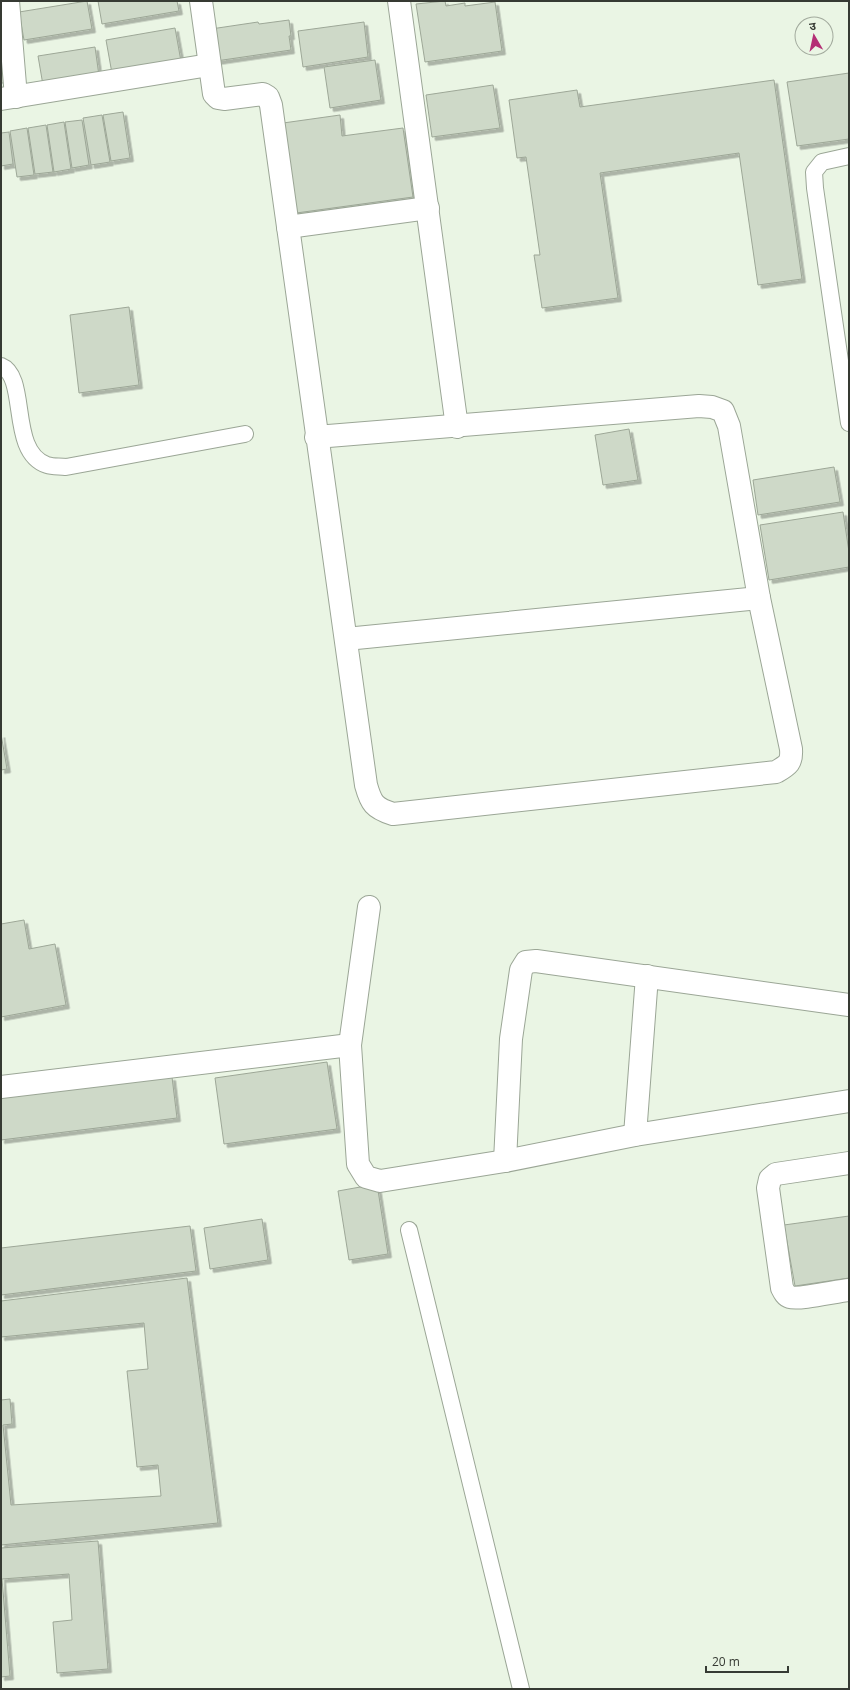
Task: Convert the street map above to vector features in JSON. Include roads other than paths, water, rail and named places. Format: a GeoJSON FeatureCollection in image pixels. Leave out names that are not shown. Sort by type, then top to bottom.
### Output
{"type":"FeatureCollection","features":[{"type":"Feature","properties":{"kind":"street"},"geometry":{"type":"LineString","coordinates":[[8,1],[8,98],[209,65]]}},
{"type":"Feature","properties":{"kind":"street"},"geometry":{"type":"LineString","coordinates":[[201,1],[212,89],[214,94],[218,98],[224,99],[263,94],[268,98],[271,105],[316,437],[366,785],[370,800],[379,810],[393,814],[769,773],[776,772],[787,766],[792,758],[791,749],[759,598],[729,426],[723,411],[712,407],[699,406],[458,427],[316,437]]}},
{"type":"Feature","properties":{"kind":"street"},"geometry":{"type":"LineString","coordinates":[[398,1],[458,427]]}},
{"type":"Feature","properties":{"kind":"street"},"geometry":{"type":"LineString","coordinates":[[288,227],[428,208]]}},
{"type":"Feature","properties":{"kind":"street"},"geometry":{"type":"LineString","coordinates":[[346,639],[759,598]]}},
{"type":"Feature","properties":{"kind":"street"},"geometry":{"type":"LineString","coordinates":[[369,907],[350,1045],[358,1164],[366,1177],[380,1181],[505,1160],[635,1135],[849,1101]]}},
{"type":"Feature","properties":{"kind":"street"},"geometry":{"type":"LineString","coordinates":[[505,1160],[511,1039],[521,970],[526,962],[536,961],[849,1005]]}},
{"type":"Feature","properties":{"kind":"street"},"geometry":{"type":"LineString","coordinates":[[635,1135],[647,976]]}},
{"type":"Feature","properties":{"kind":"street"},"geometry":{"type":"LineString","coordinates":[[1,1087],[350,1045]]}},
{"type":"Feature","properties":{"kind":"street"},"geometry":{"type":"LineString","coordinates":[[849,1164],[776,1174],[770,1179],[768,1188],[782,1288],[786,1295],[791,1298],[849,1290]]}},
{"type":"Feature","properties":{"kind":"lane"},"geometry":{"type":"LineString","coordinates":[[849,156],[822,162],[814,172],[815,188],[849,423]]}},
{"type":"Feature","properties":{"kind":"lane"},"geometry":{"type":"LineString","coordinates":[[1,366],[5,368],[14,381],[26,445],[35,459],[48,466],[66,466],[245,434]]}},
{"type":"Feature","properties":{"kind":"lane"},"geometry":{"type":"LineString","coordinates":[[409,1230],[521,1689]]}}]}
